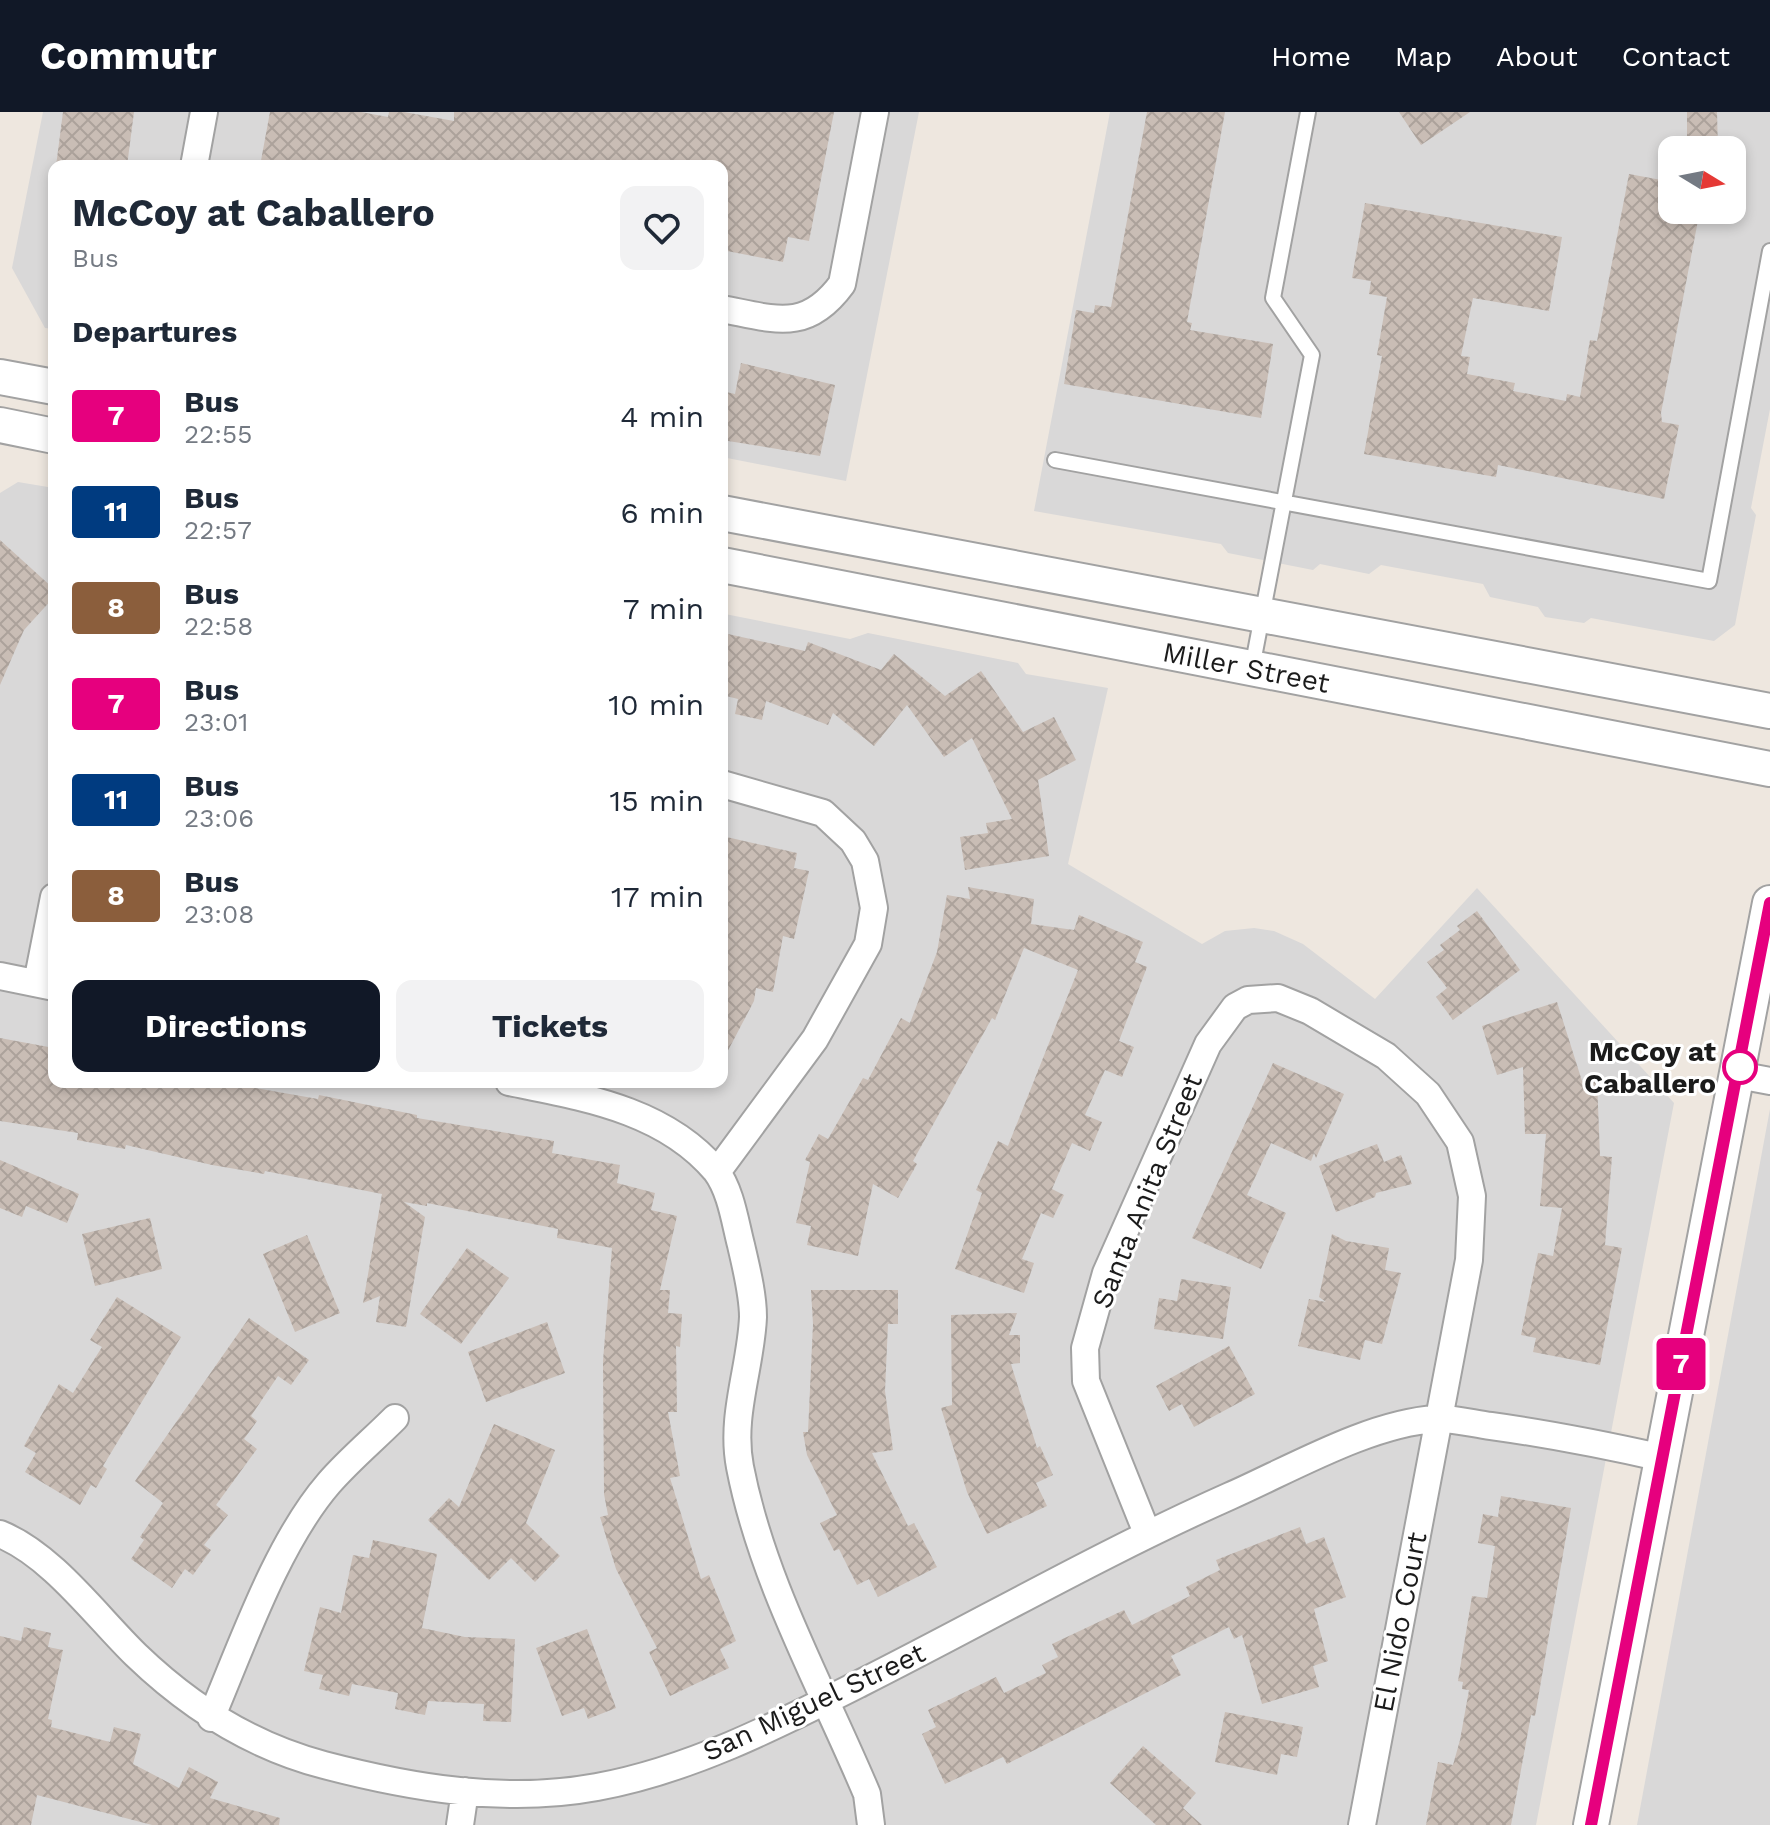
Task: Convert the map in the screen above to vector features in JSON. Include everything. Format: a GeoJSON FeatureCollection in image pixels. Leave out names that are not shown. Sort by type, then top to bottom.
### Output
{"type":"FeatureCollection","features":[{"type":"Feature","properties":{"kind":"street"},"geometry":{"type":"LineString","coordinates":[[195,160],[204,112]]}},
{"type":"Feature","properties":{"kind":"street"},"geometry":{"type":"LineString","coordinates":[[728,310],[799,319],[825,308],[842,284],[875,112]]}},
{"type":"Feature","properties":{"kind":"street"},"geometry":{"type":"LineString","coordinates":[[0,377],[48,386]]}},
{"type":"Feature","properties":{"kind":"street"},"geometry":{"type":"LineString","coordinates":[[0,425],[48,435]]}},
{"type":"Feature","properties":{"kind":"street","name":"Miller Street"},"geometry":{"type":"LineString","coordinates":[[728,514],[1770,711]]}},
{"type":"Feature","properties":{"kind":"street","name":"Miller Street"},"geometry":{"type":"LineString","coordinates":[[728,566],[1770,769]]}},
{"type":"Feature","properties":{"kind":"street"},"geometry":{"type":"LineString","coordinates":[[717,1172],[815,1039],[868,944],[874,908],[865,861],[853,841],[823,813],[728,786]]}},
{"type":"Feature","properties":{"kind":"street"},"geometry":{"type":"LineString","coordinates":[[1591,1825],[1663,1458],[1754,1078],[1770,903]]}},
{"type":"Feature","properties":{"kind":"street"},"geometry":{"type":"LineString","coordinates":[[0,976],[46,985],[48,963]]}},
{"type":"Feature","properties":{"kind":"street","name":"El Nido Court"},"geometry":{"type":"LineString","coordinates":[[1248,1000],[1278,998],[1310,1011],[1386,1056],[1428,1094],[1460,1142],[1472,1196],[1469,1260],[1362,1825]]}},
{"type":"Feature","properties":{"kind":"street","name":"Santa Anita Street"},"geometry":{"type":"LineString","coordinates":[[1147,1533],[1086,1381],[1085,1348],[1106,1273],[1208,1044],[1235,1007],[1248,1000]]}},
{"type":"Feature","properties":{"kind":"street"},"geometry":{"type":"LineString","coordinates":[[537,1088],[603,1102],[640,1115],[677,1136],[717,1172],[732,1205],[753,1316],[738,1409],[739,1463],[751,1519],[783,1602],[867,1794],[871,1825]]}},
{"type":"Feature","properties":{"kind":"street"},"geometry":{"type":"LineString","coordinates":[[211,1718],[261,1600],[300,1527],[328,1484],[395,1418]]}},
{"type":"Feature","properties":{"kind":"street","name":"San Miguel Street"},"geometry":{"type":"LineString","coordinates":[[0,1534],[19,1541],[92,1607],[137,1656],[211,1718],[249,1739],[319,1764],[415,1786],[541,1793],[598,1787],[660,1770],[731,1745],[828,1700],[1147,1533],[1363,1438],[1438,1419],[1572,1438],[1663,1458]]}},
{"type":"Feature","properties":{"kind":"street"},"geometry":{"type":"LineString","coordinates":[[460,1825],[465,1791]]}},
{"type":"Feature","properties":{"kind":"lane"},"geometry":{"type":"LineString","coordinates":[[1252,668],[1312,355],[1273,298],[1308,112]]}},
{"type":"Feature","properties":{"kind":"lane"},"geometry":{"type":"LineString","coordinates":[[1055,460],[1709,581],[1770,251]]}},
{"type":"Feature","properties":{"kind":"shaded area"},"geometry":{"type":"Polygon","coordinates":[[[43,112],[919,112],[846,481],[728,458],[728,160],[48,160],[48,328],[45,328],[12,268],[43,112]]]}},
{"type":"Feature","properties":{"kind":"shaded area"},"geometry":{"type":"Polygon","coordinates":[[[1110,112],[1770,112],[1770,409],[1751,508],[1756,515],[1735,625],[1714,641],[1591,618],[1584,623],[1545,617],[1538,607],[1490,597],[1483,584],[1381,565],[1369,574],[1320,564],[1313,570],[1228,553],[1221,544],[1034,511],[1110,112]]]}},
{"type":"Feature","properties":{"kind":"shaded area"},"geometry":{"type":"Polygon","coordinates":[[[18,482],[48,487],[48,1088],[728,1088],[728,615],[850,639],[868,633],[1018,663],[1026,674],[1108,688],[1068,864],[1202,944],[1225,931],[1254,928],[1274,931],[1303,944],[1375,999],[1477,888],[1674,1103],[1536,1825],[0,1825],[0,493],[18,482]]]}},
{"type":"Feature","properties":{"kind":"shaded area"},"geometry":{"type":"Polygon","coordinates":[[[1770,1109],[1770,1825],[1637,1825],[1770,1109]]]}},
{"type":"Feature","properties":{"kind":"building"},"geometry":{"type":"Polygon","coordinates":[[[63,112],[134,112],[128,160],[57,160],[63,112]]]}},
{"type":"Feature","properties":{"kind":"building"},"geometry":{"type":"Polygon","coordinates":[[[270,112],[361,112],[388,117],[389,112],[404,112],[454,121],[454,112],[834,112],[809,241],[788,237],[783,262],[728,251],[728,160],[261,160],[270,112]]]}},
{"type":"Feature","properties":{"kind":"building"},"geometry":{"type":"Polygon","coordinates":[[[1147,112],[1225,112],[1187,322],[1192,323],[1190,330],[1273,344],[1261,418],[1064,384],[1076,310],[1094,313],[1095,305],[1111,307],[1147,112]]]}},
{"type":"Feature","properties":{"kind":"building"},"geometry":{"type":"Polygon","coordinates":[[[1399,112],[1470,112],[1421,145],[1399,112]]]}},
{"type":"Feature","properties":{"kind":"building"},"geometry":{"type":"Polygon","coordinates":[[[1687,112],[1717,112],[1718,136],[1687,136],[1687,112]]]}},
{"type":"Feature","properties":{"kind":"building"},"geometry":{"type":"Polygon","coordinates":[[[1629,174],[1658,179],[1658,224],[1697,224],[1661,413],[1662,422],[1679,425],[1664,499],[1498,465],[1496,477],[1364,454],[1382,356],[1377,355],[1387,297],[1369,294],[1371,281],[1352,278],[1365,203],[1562,237],[1549,311],[1473,298],[1461,356],[1470,357],[1467,374],[1515,383],[1513,391],[1566,401],[1567,394],[1580,397],[1590,340],[1597,341],[1629,174]]]}},
{"type":"Feature","properties":{"kind":"building"},"geometry":{"type":"Polygon","coordinates":[[[741,363],[835,385],[820,456],[728,441],[728,392],[735,394],[741,363]]]}},
{"type":"Feature","properties":{"kind":"building"},"geometry":{"type":"Polygon","coordinates":[[[0,540],[48,584],[48,604],[24,630],[0,685],[0,540]]]}},
{"type":"Feature","properties":{"kind":"building"},"geometry":{"type":"Polygon","coordinates":[[[728,634],[805,651],[808,642],[881,670],[894,654],[945,696],[981,671],[1023,732],[1054,717],[1076,760],[1038,780],[1049,856],[965,870],[960,837],[988,833],[986,823],[1012,819],[972,738],[944,757],[907,705],[874,746],[833,713],[828,725],[766,701],[762,720],[735,714],[738,699],[728,696],[728,634]]]}},
{"type":"Feature","properties":{"kind":"building"},"geometry":{"type":"Polygon","coordinates":[[[728,837],[797,853],[794,868],[809,871],[794,939],[783,936],[773,992],[756,988],[754,1001],[728,1051],[728,837]]]}},
{"type":"Feature","properties":{"kind":"building"},"geometry":{"type":"Polygon","coordinates":[[[968,887],[1034,899],[1031,924],[1074,930],[1079,915],[1143,942],[1135,962],[1147,967],[1119,1041],[1134,1047],[1122,1077],[1105,1070],[1085,1115],[1102,1122],[1090,1151],[1072,1143],[1052,1189],[1064,1195],[1053,1218],[1041,1213],[1022,1259],[1034,1263],[1024,1293],[955,1269],[982,1193],[976,1190],[998,1141],[1008,1146],[1078,970],[1024,948],[995,1020],[992,1018],[913,1161],[917,1164],[898,1198],[873,1184],[858,1256],[807,1245],[811,1226],[796,1223],[810,1162],[805,1160],[819,1134],[828,1139],[863,1078],[868,1080],[901,1018],[910,1023],[937,952],[947,895],[970,899],[968,887]]]}},
{"type":"Feature","properties":{"kind":"building"},"geometry":{"type":"Polygon","coordinates":[[[1477,911],[1520,970],[1453,1020],[1436,997],[1447,988],[1427,962],[1444,950],[1440,945],[1460,930],[1457,926],[1477,911]]]}},
{"type":"Feature","properties":{"kind":"building"},"geometry":{"type":"Polygon","coordinates":[[[1557,1002],[1582,1081],[1597,1080],[1600,1156],[1612,1157],[1605,1245],[1622,1248],[1600,1365],[1533,1352],[1536,1338],[1521,1335],[1538,1253],[1553,1256],[1562,1208],[1540,1206],[1546,1134],[1525,1134],[1523,1067],[1497,1075],[1482,1026],[1557,1002]]]}},
{"type":"Feature","properties":{"kind":"building"},"geometry":{"type":"Polygon","coordinates":[[[0,1038],[48,1047],[48,1088],[256,1088],[318,1099],[319,1095],[417,1115],[417,1118],[554,1141],[552,1153],[620,1165],[617,1183],[655,1193],[651,1210],[677,1216],[660,1290],[670,1290],[668,1313],[682,1314],[680,1347],[676,1346],[677,1412],[668,1412],[680,1476],[670,1478],[701,1579],[709,1575],[736,1641],[720,1649],[729,1668],[670,1696],[649,1652],[657,1648],[616,1569],[600,1517],[608,1515],[604,1494],[603,1361],[612,1248],[557,1238],[558,1229],[427,1203],[427,1206],[404,1202],[425,1217],[406,1327],[376,1322],[380,1296],[363,1303],[382,1194],[265,1171],[264,1174],[212,1165],[126,1145],[125,1149],[77,1140],[78,1133],[0,1121],[0,1038]]]}},
{"type":"Feature","properties":{"kind":"building"},"geometry":{"type":"Polygon","coordinates":[[[1273,1063],[1344,1094],[1316,1158],[1314,1153],[1311,1161],[1271,1143],[1247,1195],[1286,1213],[1261,1269],[1192,1238],[1273,1063]]]}},
{"type":"Feature","properties":{"kind":"building"},"geometry":{"type":"Polygon","coordinates":[[[1377,1144],[1384,1162],[1401,1155],[1412,1184],[1376,1193],[1375,1197],[1336,1212],[1319,1166],[1377,1144]]]}},
{"type":"Feature","properties":{"kind":"building"},"geometry":{"type":"Polygon","coordinates":[[[0,1160],[79,1194],[67,1223],[26,1206],[22,1217],[0,1208],[0,1160]]]}},
{"type":"Feature","properties":{"kind":"building"},"geometry":{"type":"Polygon","coordinates":[[[150,1218],[162,1269],[95,1286],[82,1234],[150,1218]]]}},
{"type":"Feature","properties":{"kind":"building"},"geometry":{"type":"Polygon","coordinates":[[[1332,1234],[1346,1241],[1389,1248],[1385,1270],[1401,1273],[1382,1344],[1365,1340],[1360,1360],[1298,1346],[1309,1299],[1326,1302],[1319,1297],[1332,1234]]]}},
{"type":"Feature","properties":{"kind":"building"},"geometry":{"type":"Polygon","coordinates":[[[307,1235],[340,1313],[295,1332],[263,1254],[307,1235]]]}},
{"type":"Feature","properties":{"kind":"building"},"geometry":{"type":"Polygon","coordinates":[[[467,1248],[509,1278],[461,1344],[420,1314],[467,1248]]]}},
{"type":"Feature","properties":{"kind":"building"},"geometry":{"type":"Polygon","coordinates":[[[1181,1279],[1231,1287],[1223,1339],[1154,1329],[1159,1298],[1177,1301],[1181,1279]]]}},
{"type":"Feature","properties":{"kind":"building"},"geometry":{"type":"Polygon","coordinates":[[[811,1290],[898,1290],[898,1324],[888,1324],[885,1391],[893,1450],[872,1453],[908,1526],[914,1523],[937,1567],[878,1597],[869,1579],[857,1585],[839,1549],[834,1551],[820,1523],[837,1515],[807,1455],[803,1432],[808,1432],[813,1324],[811,1290]]]}},
{"type":"Feature","properties":{"kind":"building"},"geometry":{"type":"Polygon","coordinates":[[[117,1297],[181,1337],[103,1466],[107,1469],[96,1488],[91,1485],[80,1505],[25,1472],[36,1453],[24,1446],[59,1384],[73,1393],[102,1347],[90,1340],[117,1297]]]}},
{"type":"Feature","properties":{"kind":"building"},"geometry":{"type":"Polygon","coordinates":[[[1017,1313],[1009,1335],[1020,1335],[1020,1363],[1011,1364],[1037,1448],[1040,1446],[1053,1475],[1036,1483],[1047,1506],[987,1534],[967,1492],[941,1408],[952,1405],[951,1315],[1017,1313]]]}},
{"type":"Feature","properties":{"kind":"building"},"geometry":{"type":"Polygon","coordinates":[[[249,1318],[309,1360],[291,1385],[278,1376],[251,1416],[257,1421],[244,1439],[257,1449],[216,1505],[228,1515],[204,1545],[211,1550],[193,1575],[185,1569],[172,1588],[131,1559],[144,1540],[140,1537],[163,1503],[135,1481],[249,1318]]]}},
{"type":"Feature","properties":{"kind":"building"},"geometry":{"type":"Polygon","coordinates":[[[547,1322],[565,1373],[486,1402],[468,1352],[547,1322]]]}},
{"type":"Feature","properties":{"kind":"building"},"geometry":{"type":"Polygon","coordinates":[[[1229,1346],[1255,1394],[1194,1427],[1182,1404],[1169,1411],[1156,1386],[1229,1346]]]}},
{"type":"Feature","properties":{"kind":"building"},"geometry":{"type":"Polygon","coordinates":[[[494,1424],[555,1450],[526,1523],[560,1556],[535,1582],[511,1558],[489,1580],[428,1520],[449,1498],[459,1507],[494,1424]]]}},
{"type":"Feature","properties":{"kind":"building"},"geometry":{"type":"Polygon","coordinates":[[[1501,1496],[1571,1508],[1535,1716],[1531,1715],[1511,1825],[1426,1825],[1438,1762],[1453,1765],[1460,1740],[1469,1690],[1462,1689],[1463,1682],[1458,1681],[1472,1596],[1487,1598],[1495,1546],[1478,1543],[1483,1514],[1498,1517],[1501,1496]]]}},
{"type":"Feature","properties":{"kind":"building"},"geometry":{"type":"Polygon","coordinates":[[[1300,1527],[1306,1544],[1324,1537],[1346,1597],[1314,1609],[1328,1661],[1313,1666],[1319,1687],[1262,1704],[1242,1635],[1234,1639],[1229,1627],[1171,1656],[1181,1675],[1007,1764],[1003,1757],[945,1784],[922,1734],[936,1727],[928,1710],[996,1677],[1004,1693],[1046,1673],[1042,1665],[1058,1657],[1052,1644],[1124,1610],[1132,1625],[1190,1596],[1186,1587],[1220,1570],[1216,1560],[1300,1527]]]}},
{"type":"Feature","properties":{"kind":"building"},"geometry":{"type":"Polygon","coordinates":[[[373,1540],[437,1554],[422,1628],[465,1637],[515,1639],[511,1722],[483,1721],[484,1704],[428,1701],[425,1715],[395,1709],[398,1693],[352,1684],[349,1696],[319,1689],[323,1675],[304,1671],[320,1607],[341,1613],[353,1555],[369,1558],[373,1540]]]}},
{"type":"Feature","properties":{"kind":"building"},"geometry":{"type":"Polygon","coordinates":[[[24,1627],[51,1633],[48,1647],[63,1650],[48,1719],[52,1720],[51,1727],[110,1742],[114,1727],[141,1734],[133,1764],[179,1788],[189,1767],[218,1782],[210,1798],[280,1818],[279,1825],[152,1825],[37,1795],[31,1825],[0,1825],[0,1636],[21,1641],[24,1627]]]}},
{"type":"Feature","properties":{"kind":"building"},"geometry":{"type":"Polygon","coordinates":[[[587,1629],[616,1708],[588,1719],[584,1708],[562,1716],[536,1648],[587,1629]]]}},
{"type":"Feature","properties":{"kind":"building"},"geometry":{"type":"Polygon","coordinates":[[[1225,1712],[1303,1727],[1297,1757],[1281,1754],[1277,1775],[1215,1762],[1225,1712]]]}},
{"type":"Feature","properties":{"kind":"building"},"geometry":{"type":"Polygon","coordinates":[[[1143,1746],[1196,1793],[1183,1808],[1202,1825],[1156,1825],[1110,1783],[1143,1746]]]}},
{"type":"Feature","properties":{"kind":"bus line","name":"7"},"geometry":{"type":"LineString","coordinates":[[1591,1825],[1770,903]]}},
{"type":"Feature","properties":{"kind":"place","name":"McCoy at Caballero"},"geometry":{"type":"Point","coordinates":[1740,1067]}}]}
